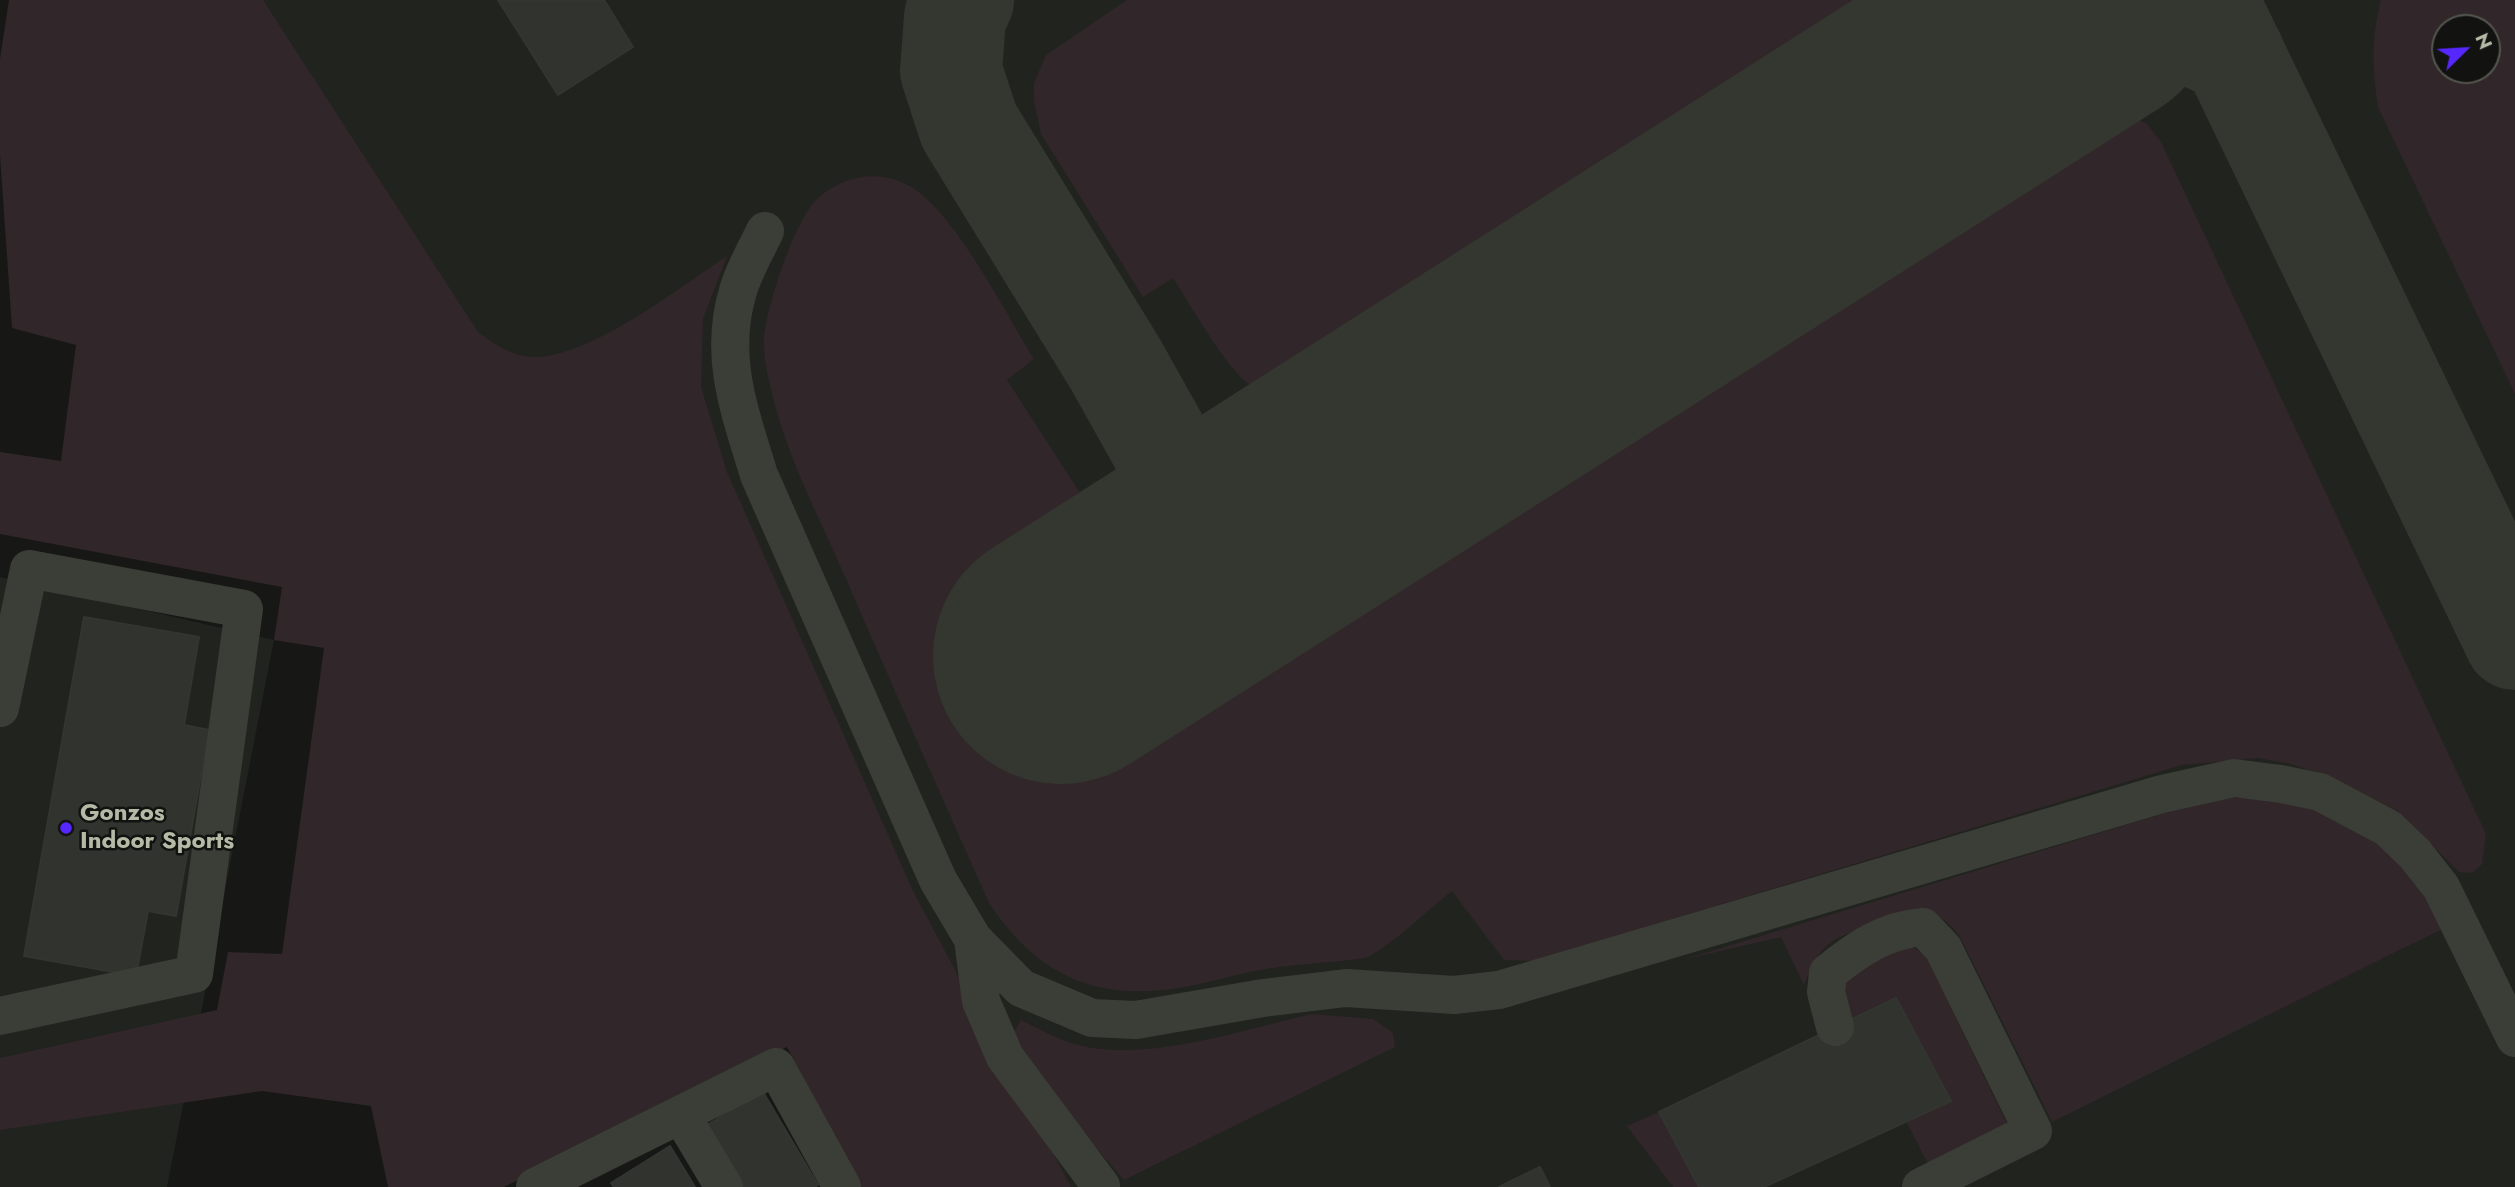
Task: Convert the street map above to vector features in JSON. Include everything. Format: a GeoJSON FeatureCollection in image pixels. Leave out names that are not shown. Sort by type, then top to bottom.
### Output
{"type":"FeatureCollection","features":[{"type":"Feature","properties":{"kind":"lane"},"geometry":{"type":"LineString","coordinates":[[765,231],[738,290],[727,352],[740,412],[759,475],[938,880],[972,939],[1021,988],[1092,1018],[1136,1020],[1263,998],[1346,988],[1454,995],[1499,990],[2162,794],[2234,778],[2320,792],[2388,828],[2415,854],[2441,887],[2515,1038]]}},
{"type":"Feature","properties":{"kind":"lane"},"geometry":{"type":"LineString","coordinates":[[0,708],[29,569],[244,610],[194,974],[0,1016]]}},
{"type":"Feature","properties":{"kind":"lane"},"geometry":{"type":"LineString","coordinates":[[1835,1027],[1826,992],[1828,973],[1846,958],[1896,929],[1923,927],[1943,948],[2033,1131],[1921,1187]]}},
{"type":"Feature","properties":{"kind":"lane"},"geometry":{"type":"LineString","coordinates":[[972,939],[981,1001],[1005,1057],[1101,1186]]}},
{"type":"Feature","properties":{"kind":"lane"},"geometry":{"type":"LineString","coordinates":[[535,1187],[592,1175],[681,1115],[776,1067],[842,1187]]}},
{"type":"Feature","properties":{"kind":"lane"},"geometry":{"type":"LineString","coordinates":[[681,1115],[724,1187]]}},
{"type":"Feature","properties":{"kind":"shaded area"},"geometry":{"type":"Polygon","coordinates":[[[9,0],[263,0],[478,332],[512,353],[535,357],[582,346],[660,302],[727,256],[703,319],[701,387],[727,472],[913,891],[1071,1187],[861,1187],[787,1047],[504,1187],[388,1187],[371,1106],[262,1091],[0,1130],[0,1058],[217,1010],[228,952],[282,954],[324,648],[274,640],[282,587],[0,534],[0,452],[61,461],[76,345],[12,328],[0,155],[0,59],[9,0]]]}},
{"type":"Feature","properties":{"kind":"shaded area"},"geometry":{"type":"Polygon","coordinates":[[[118,0],[2515,0],[2515,1187],[861,1187],[788,1047],[118,0]]]}},
{"type":"Feature","properties":{"kind":"shaded area"},"geometry":{"type":"Polygon","coordinates":[[[1127,0],[1904,0],[1320,375],[1290,387],[1273,390],[1257,388],[1236,372],[1212,340],[1173,278],[1143,297],[1041,134],[1034,101],[1034,83],[1046,55],[1127,0]]]}},
{"type":"Feature","properties":{"kind":"shaded area"},"geometry":{"type":"Polygon","coordinates":[[[2381,0],[2515,0],[2515,394],[2378,107],[2375,28],[2381,0]]]}},
{"type":"Feature","properties":{"kind":"shaded area"},"geometry":{"type":"Polygon","coordinates":[[[2129,116],[2147,124],[2161,142],[2486,834],[2482,864],[2472,873],[2459,872],[2398,811],[2329,777],[2291,764],[2258,758],[2182,765],[1533,961],[1504,960],[1452,891],[1401,934],[1368,957],[1261,970],[1179,988],[1148,991],[1094,986],[1048,965],[1007,928],[989,903],[801,478],[782,430],[767,371],[765,329],[775,289],[791,244],[809,209],[818,198],[841,183],[867,176],[893,179],[905,184],[933,205],[965,245],[1034,359],[1007,380],[1095,516],[1005,571],[1115,738],[2086,122],[2129,116]]]}},
{"type":"Feature","properties":{"kind":"shaded area"},"geometry":{"type":"Polygon","coordinates":[[[0,577],[274,640],[167,1187],[0,1187],[0,577]]]}},
{"type":"Feature","properties":{"kind":"shaded area"},"geometry":{"type":"Polygon","coordinates":[[[2241,797],[2305,807],[2352,825],[2388,852],[2404,868],[2444,928],[2052,1122],[1959,935],[1936,914],[1914,909],[1902,911],[1837,939],[1817,957],[1804,985],[1781,937],[1682,960],[2208,800],[2241,797]]]}},
{"type":"Feature","properties":{"kind":"shaded area"},"geometry":{"type":"Polygon","coordinates":[[[1909,946],[1925,954],[2015,1140],[1936,1179],[1906,1121],[1950,1100],[1896,998],[1850,1020],[1844,995],[1845,981],[1849,976],[1885,955],[1909,946]]]}},
{"type":"Feature","properties":{"kind":"shaded area"},"geometry":{"type":"Polygon","coordinates":[[[1312,1014],[1373,1019],[1393,1033],[1395,1047],[1124,1180],[1024,1064],[1014,1032],[1021,1020],[1065,1041],[1094,1048],[1124,1050],[1188,1043],[1312,1014]]]}},
{"type":"Feature","properties":{"kind":"shaded area"},"geometry":{"type":"Polygon","coordinates":[[[1659,1112],[1699,1187],[1673,1187],[1627,1126],[1659,1112]]]}},
{"type":"Feature","properties":{"kind":"building"},"geometry":{"type":"Polygon","coordinates":[[[498,0],[604,0],[633,47],[558,95],[498,0]]]}},
{"type":"Feature","properties":{"kind":"building"},"geometry":{"type":"Polygon","coordinates":[[[84,617],[199,637],[184,725],[209,730],[176,916],[148,911],[136,976],[24,956],[84,617]]]}},
{"type":"Feature","properties":{"kind":"building"},"geometry":{"type":"Polygon","coordinates":[[[1896,998],[1951,1101],[1764,1187],[1699,1187],[1659,1112],[1896,998]]]}},
{"type":"Feature","properties":{"kind":"building"},"geometry":{"type":"Polygon","coordinates":[[[763,1092],[818,1185],[740,1187],[705,1126],[763,1092]]]}},
{"type":"Feature","properties":{"kind":"building"},"geometry":{"type":"Polygon","coordinates":[[[670,1146],[695,1187],[614,1187],[611,1183],[670,1146]]]}},
{"type":"Feature","properties":{"kind":"building"},"geometry":{"type":"Polygon","coordinates":[[[1540,1167],[1550,1187],[1499,1187],[1540,1167]]]}},
{"type":"Feature","properties":{"kind":"taxiway"},"geometry":{"type":"LineString","coordinates":[[963,0],[955,17],[951,71],[969,126],[1116,365],[1173,467],[1213,493],[1263,502],[1318,486],[1389,448]]}},
{"type":"Feature","properties":{"kind":"taxiway"},"geometry":{"type":"LineString","coordinates":[[2207,0],[2515,639]]}},
{"type":"Feature","properties":{"kind":"taxiway"},"geometry":{"type":"LineString","coordinates":[[1990,64],[2056,35],[2113,21],[2140,21],[2169,27],[2200,38],[2234,55]]}},
{"type":"Feature","properties":{"kind":"runway"},"geometry":{"type":"LineString","coordinates":[[1061,656],[2091,0]]}},
{"type":"Feature","properties":{"kind":"place","name":"Gonzos Indoor Sports"},"geometry":{"type":"Point","coordinates":[66,828]}}]}
